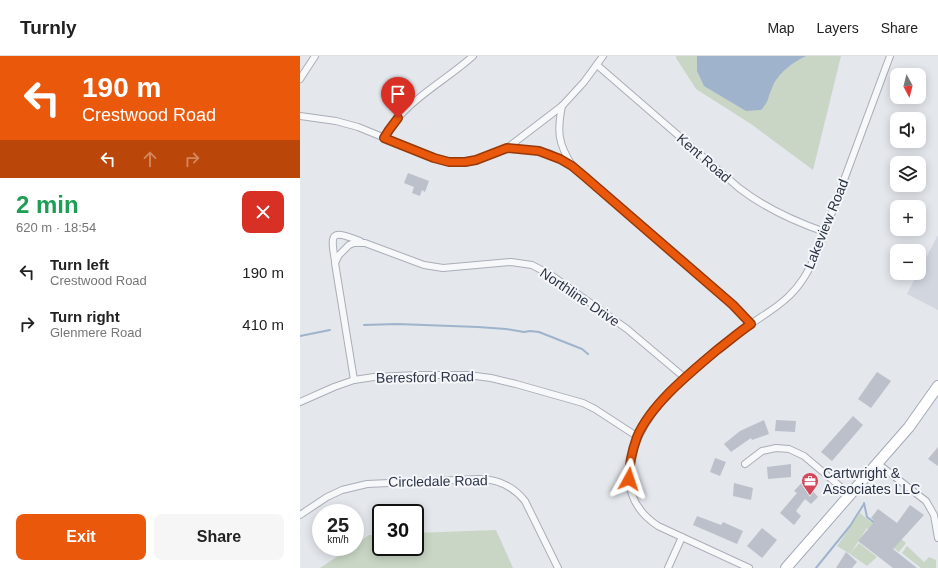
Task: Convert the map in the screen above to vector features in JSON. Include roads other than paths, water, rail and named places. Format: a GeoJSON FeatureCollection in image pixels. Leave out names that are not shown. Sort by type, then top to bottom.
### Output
{"type":"FeatureCollection","features":[{"type":"Feature","properties":{"kind":"main road"},"geometry":{"type":"LineString","coordinates":[[786,568],[909,427],[938,386]]}},
{"type":"Feature","properties":{"kind":"street"},"geometry":{"type":"LineString","coordinates":[[300,78],[315,56]]}},
{"type":"Feature","properties":{"kind":"street"},"geometry":{"type":"LineString","coordinates":[[384,138],[398,118],[421,96],[473,56]]}},
{"type":"Feature","properties":{"kind":"street"},"geometry":{"type":"LineString","coordinates":[[300,116],[336,121],[358,127],[434,158],[449,162],[476,160],[507,148],[562,106],[603,56]]}},
{"type":"Feature","properties":{"kind":"street","name":"Lakeview Road"},"geometry":{"type":"LineString","coordinates":[[749,568],[648,520],[635,503],[630,487],[629,471],[632,453],[646,422],[659,404],[684,378],[751,324],[777,307],[799,285],[811,267],[890,56]]}},
{"type":"Feature","properties":{"kind":"street","name":"Kent Road"},"geometry":{"type":"LineString","coordinates":[[597,65],[754,200],[785,217],[825,232]]}},
{"type":"Feature","properties":{"kind":"street"},"geometry":{"type":"LineString","coordinates":[[562,106],[558,131],[563,151],[572,166]]}},
{"type":"Feature","properties":{"kind":"street"},"geometry":{"type":"LineString","coordinates":[[507,148],[539,151],[551,154],[572,166],[741,312],[751,324]]}},
{"type":"Feature","properties":{"kind":"street","name":"Northline Drive"},"geometry":{"type":"LineString","coordinates":[[354,380],[332,242],[338,234],[342,234],[424,265],[443,268],[510,262],[532,265],[551,275],[627,329],[684,378]]}},
{"type":"Feature","properties":{"kind":"street"},"geometry":{"type":"LineString","coordinates":[[335,263],[338,255],[349,245],[354,243],[365,243]]}},
{"type":"Feature","properties":{"kind":"street","name":"Beresford Road"},"geometry":{"type":"LineString","coordinates":[[300,402],[354,380],[387,376],[460,374],[491,378],[584,403],[596,408],[638,437]]}},
{"type":"Feature","properties":{"kind":"street"},"geometry":{"type":"LineString","coordinates":[[745,464],[762,451],[769,448],[794,450],[804,456],[849,494]]}},
{"type":"Feature","properties":{"kind":"street"},"geometry":{"type":"LineString","coordinates":[[877,463],[926,501],[934,515],[938,538]]}},
{"type":"Feature","properties":{"kind":"street","name":"Circledale Road"},"geometry":{"type":"LineString","coordinates":[[300,515],[327,497],[342,490],[367,484],[479,479],[493,480],[508,485],[521,495],[558,568]]}},
{"type":"Feature","properties":{"kind":"street"},"geometry":{"type":"LineString","coordinates":[[668,568],[682,537]]}},
{"type":"Feature","properties":{"kind":"water"},"geometry":{"type":"Polygon","coordinates":[[[697,56],[806,56],[791,65],[782,73],[774,83],[767,102],[761,110],[746,111],[704,86],[697,71],[697,56]]]}},
{"type":"Feature","properties":{"kind":"waterway"},"geometry":{"type":"LineString","coordinates":[[364,325],[397,324],[478,327],[524,332],[539,332],[582,349],[588,354]]}},
{"type":"Feature","properties":{"kind":"waterway"},"geometry":{"type":"LineString","coordinates":[[300,336],[330,330]]}},
{"type":"Feature","properties":{"kind":"waterway"},"geometry":{"type":"LineString","coordinates":[[864,503],[867,517],[876,524]]}},
{"type":"Feature","properties":{"kind":"waterway"},"geometry":{"type":"LineString","coordinates":[[816,568],[850,526],[864,504]]}},
{"type":"Feature","properties":{"kind":"place","name":"Cartwright & Associates LLC"},"geometry":{"type":"Point","coordinates":[810,496]}}]}
